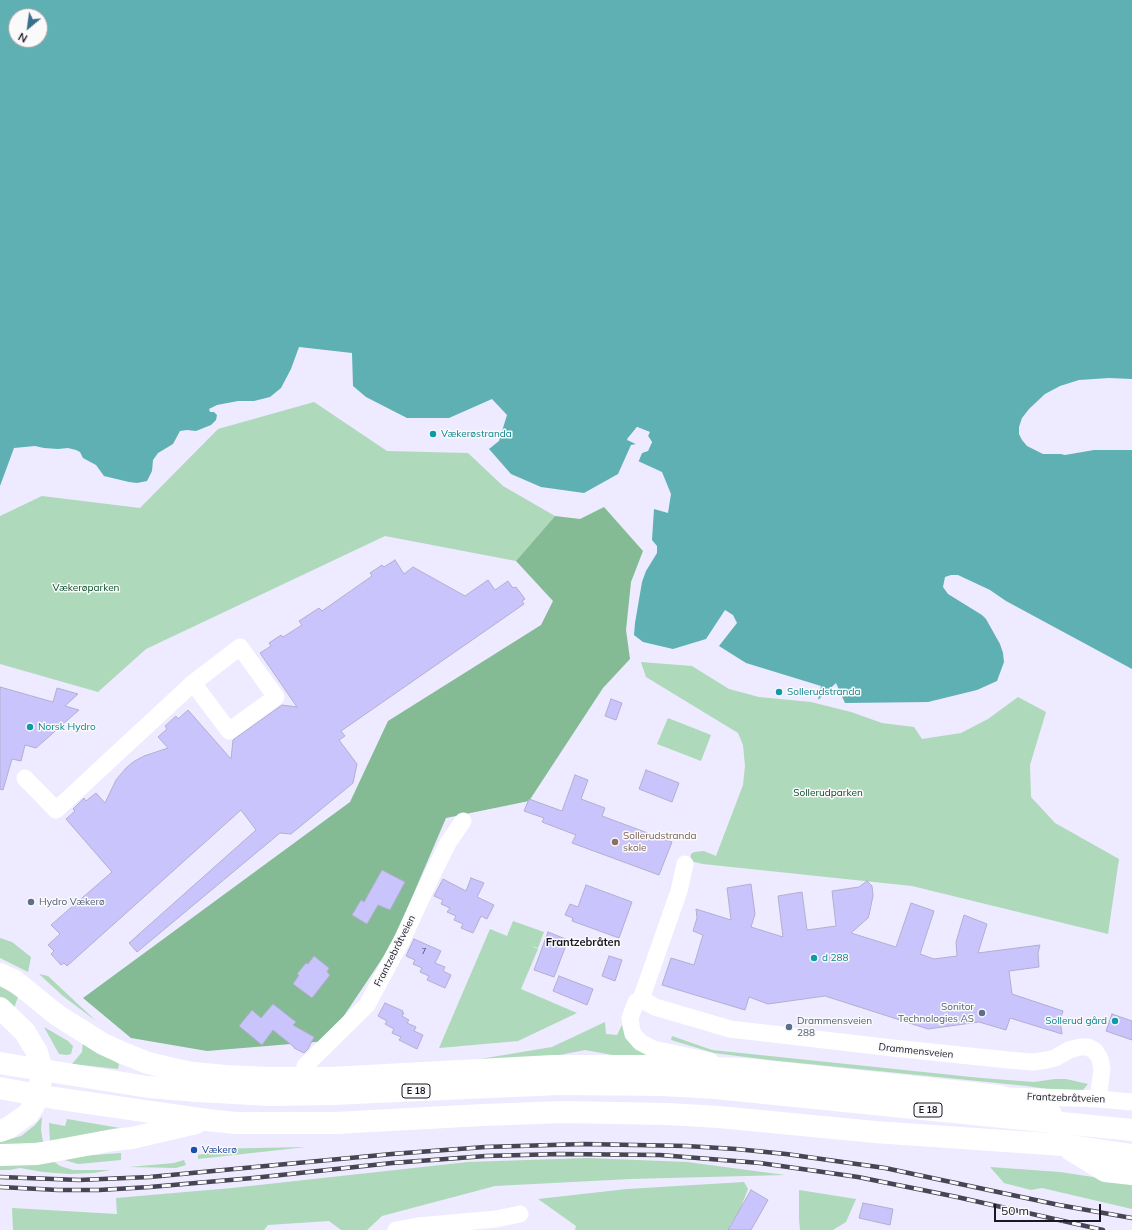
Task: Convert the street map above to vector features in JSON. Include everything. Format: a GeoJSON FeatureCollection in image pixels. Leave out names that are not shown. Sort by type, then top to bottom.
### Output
{"type":"FeatureCollection","features":[{"type":"Feature","properties":{"kind":"highway"},"geometry":{"type":"LineString","coordinates":[[7,978],[81,1031],[116,1050],[148,1063],[173,1070],[193,1073],[268,1078],[330,1078],[560,1066],[642,1066],[745,1069],[999,1096],[1079,1124]]}},
{"type":"Feature","properties":{"kind":"highway"},"geometry":{"type":"LineString","coordinates":[[0,1131],[8,1128],[28,1114],[33,1107],[40,1087],[41,1075],[37,1052],[25,1032],[4,1014]]}},
{"type":"Feature","properties":{"kind":"highway","name":"E 18"},"geometry":{"type":"LineString","coordinates":[[7,1064],[148,1087],[270,1095],[339,1094],[558,1084],[664,1085],[723,1089],[1132,1130]]}},
{"type":"Feature","properties":{"kind":"highway"},"geometry":{"type":"LineString","coordinates":[[7,1090],[54,1098],[236,1123],[335,1124],[483,1115],[563,1112],[621,1112],[719,1117],[875,1132],[1063,1146],[1132,1155]]}},
{"type":"Feature","properties":{"kind":"highway"},"geometry":{"type":"LineString","coordinates":[[0,1155],[37,1154],[132,1138],[207,1120]]}},
{"type":"Feature","properties":{"kind":"highway"},"geometry":{"type":"LineString","coordinates":[[1063,1146],[1105,1171],[1132,1174]]}},
{"type":"Feature","properties":{"kind":"street"},"geometry":{"type":"LineString","coordinates":[[25,778],[56,810],[193,683],[240,647],[276,697],[229,731],[193,683]]}},
{"type":"Feature","properties":{"kind":"street","name":"Frantzebråtveien"},"geometry":{"type":"LineString","coordinates":[[305,1066],[367,1005],[402,940],[448,843],[463,821]]}},
{"type":"Feature","properties":{"kind":"street"},"geometry":{"type":"LineString","coordinates":[[685,864],[679,891],[641,999],[636,1002],[630,1018],[631,1026],[634,1034],[640,1042],[653,1049],[745,1069]]}},
{"type":"Feature","properties":{"kind":"street","name":"Drammensveien"},"geometry":{"type":"LineString","coordinates":[[641,999],[655,1007],[730,1029],[893,1048],[1033,1062],[1055,1058],[1069,1050],[1080,1047],[1088,1047],[1095,1051],[1100,1059],[1102,1070],[1098,1098]]}},
{"type":"Feature","properties":{"kind":"street","name":"Frantzebråtveien"},"geometry":{"type":"LineString","coordinates":[[999,1096],[1098,1098],[1132,1102]]}},
{"type":"Feature","properties":{"kind":"street"},"geometry":{"type":"LineString","coordinates":[[396,1230],[418,1226],[496,1219],[520,1214]]}},
{"type":"Feature","properties":{"kind":"green space","name":"Vækerøparken"},"geometry":{"type":"Polygon","coordinates":[[[314,402],[387,451],[468,453],[503,486],[555,516],[516,561],[385,536],[146,649],[98,692],[0,664],[0,516],[42,496],[140,508],[218,429],[314,402]]]}},
{"type":"Feature","properties":{"kind":"green space","name":"Sollerudparken"},"geometry":{"type":"Polygon","coordinates":[[[641,662],[692,666],[729,689],[759,697],[811,702],[851,712],[882,723],[914,727],[922,739],[961,733],[988,719],[1018,697],[1046,712],[1030,765],[1031,797],[1055,823],[1119,859],[1108,934],[912,886],[703,864],[690,861],[691,854],[694,852],[704,851],[716,856],[743,785],[745,766],[743,745],[738,733],[646,677],[641,662]]]}},
{"type":"Feature","properties":{"kind":"green space"},"geometry":{"type":"Polygon","coordinates":[[[668,718],[711,735],[701,761],[657,744],[668,718]]]}},
{"type":"Feature","properties":{"kind":"green space"},"geometry":{"type":"Polygon","coordinates":[[[513,921],[544,932],[538,948],[531,946],[538,949],[521,989],[577,1013],[518,1041],[439,1048],[490,929],[507,936],[513,921]]]}},
{"type":"Feature","properties":{"kind":"green space"},"geometry":{"type":"Polygon","coordinates":[[[0,938],[12,942],[31,957],[28,972],[0,958],[0,938]]]}},
{"type":"Feature","properties":{"kind":"green space"},"geometry":{"type":"Polygon","coordinates":[[[39,974],[48,976],[96,1021],[63,996],[39,974]]]}},
{"type":"Feature","properties":{"kind":"green space"},"geometry":{"type":"Polygon","coordinates":[[[0,986],[18,997],[14,1008],[0,997],[0,986]]]}},
{"type":"Feature","properties":{"kind":"green space"},"geometry":{"type":"Polygon","coordinates":[[[605,1022],[606,1034],[617,1035],[622,1025],[648,1053],[703,1064],[640,1060],[585,1050],[544,1058],[456,1063],[552,1047],[605,1022]]]}},
{"type":"Feature","properties":{"kind":"green space"},"geometry":{"type":"Polygon","coordinates":[[[44,1027],[68,1041],[73,1046],[71,1054],[59,1054],[44,1027]]]}},
{"type":"Feature","properties":{"kind":"green space"},"geometry":{"type":"Polygon","coordinates":[[[672,1036],[712,1050],[981,1078],[1034,1082],[1066,1079],[1088,1084],[1082,1091],[1060,1091],[1027,1086],[769,1060],[714,1053],[671,1040],[672,1036]]]}},
{"type":"Feature","properties":{"kind":"green space"},"geometry":{"type":"Polygon","coordinates":[[[83,1042],[119,1064],[118,1069],[72,1064],[82,1052],[83,1042]]]}},
{"type":"Feature","properties":{"kind":"green space"},"geometry":{"type":"Polygon","coordinates":[[[42,1117],[41,1130],[43,1142],[0,1146],[0,1142],[21,1136],[34,1126],[42,1117]]]}},
{"type":"Feature","properties":{"kind":"green space"},"geometry":{"type":"Polygon","coordinates":[[[67,1119],[120,1128],[69,1141],[50,1142],[49,1123],[65,1126],[67,1119]]]}},
{"type":"Feature","properties":{"kind":"green space"},"geometry":{"type":"Polygon","coordinates":[[[306,1147],[198,1159],[198,1155],[208,1153],[208,1149],[306,1147]]]}},
{"type":"Feature","properties":{"kind":"green space"},"geometry":{"type":"Polygon","coordinates":[[[121,1153],[121,1160],[78,1164],[61,1159],[68,1157],[121,1153]]]}},
{"type":"Feature","properties":{"kind":"green space"},"geometry":{"type":"Polygon","coordinates":[[[587,1158],[687,1162],[785,1175],[630,1179],[495,1186],[382,1216],[367,1230],[341,1230],[329,1221],[268,1225],[264,1230],[13,1230],[12,1208],[117,1214],[116,1198],[232,1188],[468,1162],[587,1158]]]}},
{"type":"Feature","properties":{"kind":"green space"},"geometry":{"type":"Polygon","coordinates":[[[184,1160],[186,1165],[176,1168],[129,1167],[174,1163],[184,1160]]]}},
{"type":"Feature","properties":{"kind":"green space"},"geometry":{"type":"Polygon","coordinates":[[[53,1161],[60,1166],[73,1170],[110,1170],[94,1173],[69,1174],[20,1168],[0,1170],[0,1164],[53,1161]]]}},
{"type":"Feature","properties":{"kind":"green space"},"geometry":{"type":"Polygon","coordinates":[[[990,1167],[1060,1172],[1132,1183],[1132,1209],[1042,1188],[1031,1190],[1004,1183],[990,1167]]]}},
{"type":"Feature","properties":{"kind":"green space"},"geometry":{"type":"Polygon","coordinates":[[[744,1182],[748,1189],[739,1212],[730,1225],[734,1230],[575,1230],[576,1226],[538,1199],[627,1189],[744,1182]]]}},
{"type":"Feature","properties":{"kind":"green space"},"geometry":{"type":"Polygon","coordinates":[[[799,1190],[856,1199],[846,1222],[833,1230],[800,1230],[799,1190]]]}},
{"type":"Feature","properties":{"kind":"shaded area"},"geometry":{"type":"Polygon","coordinates":[[[0,0],[1132,0],[1132,379],[1109,378],[1079,380],[1060,386],[1045,394],[1029,409],[1022,418],[1019,427],[1019,434],[1027,446],[1043,454],[1065,455],[1094,450],[1132,450],[1132,669],[1006,601],[990,590],[958,575],[945,577],[943,587],[948,594],[986,619],[1000,644],[1004,662],[997,681],[977,690],[928,702],[845,703],[836,683],[818,700],[821,686],[746,663],[719,646],[737,623],[733,615],[725,610],[706,639],[673,649],[643,642],[634,635],[642,582],[646,571],[657,553],[657,546],[652,540],[654,509],[668,513],[671,494],[662,472],[638,461],[642,453],[648,450],[652,442],[648,436],[649,432],[637,427],[627,439],[636,444],[631,445],[618,474],[584,493],[541,487],[511,474],[489,449],[499,441],[507,415],[492,399],[449,418],[407,418],[366,397],[353,386],[352,353],[299,347],[291,369],[281,388],[270,397],[254,401],[238,401],[217,405],[209,409],[210,412],[214,412],[217,415],[216,420],[211,425],[196,431],[180,431],[173,444],[158,453],[153,460],[152,471],[147,481],[137,483],[104,476],[96,465],[83,458],[80,452],[68,448],[58,449],[35,446],[14,448],[0,486],[0,0]]]}},
{"type":"Feature","properties":{"kind":"shaded area"},"geometry":{"type":"Polygon","coordinates":[[[604,507],[643,551],[631,582],[626,630],[630,659],[603,688],[529,801],[446,818],[392,944],[327,1041],[207,1051],[131,1038],[83,998],[350,802],[388,721],[541,625],[553,601],[516,561],[555,516],[580,519],[604,507]]]}},
{"type":"Feature","properties":{"kind":"pier"},"geometry":{"type":"Polygon","coordinates":[[[637,427],[650,432],[648,436],[652,442],[648,451],[642,453],[638,463],[636,460],[640,452],[647,449],[649,442],[646,437],[647,433],[638,429],[630,439],[637,442],[638,445],[635,446],[636,444],[627,440],[637,427]]]}},
{"type":"Feature","properties":{"kind":"building"},"geometry":{"type":"Polygon","coordinates":[[[395,560],[404,574],[413,567],[465,596],[488,580],[495,590],[508,581],[513,588],[516,587],[525,599],[522,601],[524,604],[341,731],[345,736],[339,740],[357,764],[353,783],[291,834],[280,833],[137,952],[129,943],[256,830],[241,810],[67,966],[64,963],[61,965],[51,954],[54,951],[48,945],[60,934],[51,925],[112,872],[66,819],[75,811],[73,809],[84,798],[86,801],[96,793],[105,803],[116,780],[126,768],[144,756],[168,748],[158,737],[167,729],[165,726],[176,716],[178,719],[188,710],[231,759],[233,740],[282,705],[297,707],[260,653],[271,646],[269,643],[281,635],[283,637],[302,625],[299,621],[319,608],[322,611],[372,576],[370,573],[382,565],[384,567],[395,560]]]}},
{"type":"Feature","properties":{"kind":"building","name":"Norsk Hydro"},"geometry":{"type":"Polygon","coordinates":[[[0,687],[53,702],[57,688],[78,694],[65,706],[79,710],[36,748],[25,745],[21,761],[12,759],[3,790],[0,789],[0,687]]]}},
{"type":"Feature","properties":{"kind":"building"},"geometry":{"type":"Polygon","coordinates":[[[611,699],[622,703],[616,720],[605,716],[611,699]]]}},
{"type":"Feature","properties":{"kind":"building"},"geometry":{"type":"Polygon","coordinates":[[[646,770],[679,783],[672,802],[639,789],[646,770]]]}},
{"type":"Feature","properties":{"kind":"building"},"geometry":{"type":"Polygon","coordinates":[[[575,775],[588,780],[581,799],[605,808],[602,816],[672,842],[659,875],[572,843],[576,835],[542,822],[544,818],[524,811],[529,799],[562,811],[575,775]]]}},
{"type":"Feature","properties":{"kind":"building"},"geometry":{"type":"Polygon","coordinates":[[[382,870],[405,882],[390,910],[378,905],[367,924],[352,915],[361,900],[364,902],[382,870]]]}},
{"type":"Feature","properties":{"kind":"building"},"geometry":{"type":"Polygon","coordinates":[[[471,878],[484,883],[477,897],[494,905],[487,919],[481,916],[473,933],[461,928],[463,924],[454,920],[456,916],[447,912],[450,908],[441,904],[443,900],[434,896],[443,879],[466,891],[471,878]]]}},
{"type":"Feature","properties":{"kind":"building","name":"d 288"},"geometry":{"type":"Polygon","coordinates":[[[867,881],[872,886],[873,896],[869,915],[868,918],[851,933],[896,947],[911,903],[934,911],[920,954],[934,959],[957,956],[956,942],[964,915],[987,924],[978,953],[1040,945],[1038,953],[1039,967],[1009,971],[1012,994],[1063,1011],[1060,1021],[1062,1034],[1010,1018],[1006,1030],[979,1022],[928,1029],[825,996],[768,1004],[749,997],[745,1010],[662,985],[671,958],[694,965],[703,935],[693,931],[697,918],[696,909],[731,920],[727,888],[751,884],[755,914],[751,927],[783,937],[778,896],[802,892],[807,930],[836,926],[832,891],[859,887],[867,881]]]}},
{"type":"Feature","properties":{"kind":"building"},"geometry":{"type":"Polygon","coordinates":[[[586,885],[632,902],[619,938],[572,921],[573,918],[565,915],[570,904],[578,907],[586,885]]]}},
{"type":"Feature","properties":{"kind":"building"},"geometry":{"type":"Polygon","coordinates":[[[548,932],[568,940],[554,977],[534,970],[548,932]]]}},
{"type":"Feature","properties":{"kind":"building"},"geometry":{"type":"Polygon","coordinates":[[[414,939],[441,951],[435,963],[445,967],[443,971],[451,975],[445,988],[427,980],[429,976],[420,972],[422,968],[413,964],[415,960],[406,956],[414,939]]]}},
{"type":"Feature","properties":{"kind":"building"},"geometry":{"type":"Polygon","coordinates":[[[314,956],[329,968],[327,972],[330,975],[312,998],[293,984],[299,975],[297,974],[314,956]]]}},
{"type":"Feature","properties":{"kind":"building"},"geometry":{"type":"Polygon","coordinates":[[[609,956],[622,960],[615,981],[602,976],[609,956]]]}},
{"type":"Feature","properties":{"kind":"building"},"geometry":{"type":"Polygon","coordinates":[[[559,976],[593,989],[587,1005],[553,991],[559,976]]]}},
{"type":"Feature","properties":{"kind":"building"},"geometry":{"type":"Polygon","coordinates":[[[385,1003],[403,1011],[402,1013],[404,1013],[402,1016],[409,1020],[407,1023],[416,1027],[414,1031],[423,1035],[417,1049],[399,1040],[401,1037],[392,1033],[394,1029],[385,1024],[387,1021],[378,1016],[385,1003]]]}},
{"type":"Feature","properties":{"kind":"building"},"geometry":{"type":"Polygon","coordinates":[[[273,1004],[296,1022],[293,1025],[314,1037],[308,1049],[304,1053],[294,1048],[273,1030],[262,1045],[239,1026],[252,1010],[261,1018],[273,1004]]]}},
{"type":"Feature","properties":{"kind":"building"},"geometry":{"type":"Polygon","coordinates":[[[1112,1014],[1132,1021],[1132,1040],[1106,1031],[1112,1014]]]}},
{"type":"Feature","properties":{"kind":"building"},"geometry":{"type":"Polygon","coordinates":[[[751,1190],[768,1200],[751,1230],[728,1230],[751,1190]]]}},
{"type":"Feature","properties":{"kind":"building"},"geometry":{"type":"Polygon","coordinates":[[[863,1203],[893,1209],[890,1225],[859,1218],[863,1203]]]}},
{"type":"Feature","properties":{"kind":"railway"},"geometry":{"type":"LineString","coordinates":[[0,1177],[79,1180],[150,1177],[392,1154],[485,1147],[584,1144],[686,1146],[786,1154],[885,1168],[1059,1205],[1132,1218]]}},
{"type":"Feature","properties":{"kind":"railway"},"geometry":{"type":"LineString","coordinates":[[0,1187],[58,1190],[99,1190],[253,1178],[392,1163],[486,1156],[559,1154],[660,1155],[760,1163],[858,1177],[957,1197],[1103,1230]]}},
{"type":"Feature","properties":{"kind":"place","name":"Vækerøstranda"},"geometry":{"type":"Point","coordinates":[433,434]}},
{"type":"Feature","properties":{"kind":"place","name":"Sollerudstranda"},"geometry":{"type":"Point","coordinates":[779,692]}},
{"type":"Feature","properties":{"kind":"place","name":"Norsk Hydro"},"geometry":{"type":"Point","coordinates":[30,727]}},
{"type":"Feature","properties":{"kind":"place","name":"Sollerudstranda skole"},"geometry":{"type":"Point","coordinates":[615,842]}},
{"type":"Feature","properties":{"kind":"place","name":"Hydro Vækerø"},"geometry":{"type":"Point","coordinates":[31,902]}},
{"type":"Feature","properties":{"kind":"place","name":"d 288"},"geometry":{"type":"Point","coordinates":[814,958]}},
{"type":"Feature","properties":{"kind":"place","name":"Sonitor Technologies AS"},"geometry":{"type":"Point","coordinates":[982,1013]}},
{"type":"Feature","properties":{"kind":"place","name":"Sollerud gård"},"geometry":{"type":"Point","coordinates":[1115,1021]}},
{"type":"Feature","properties":{"kind":"place","name":"Drammensveien 288"},"geometry":{"type":"Point","coordinates":[789,1027]}},
{"type":"Feature","properties":{"kind":"place","name":"Vækerø"},"geometry":{"type":"Point","coordinates":[194,1150]}},
{"type":"Feature","properties":{"kind":"district","name":"Frantzebråten"},"geometry":{"type":"Point","coordinates":[583,943]}}]}
